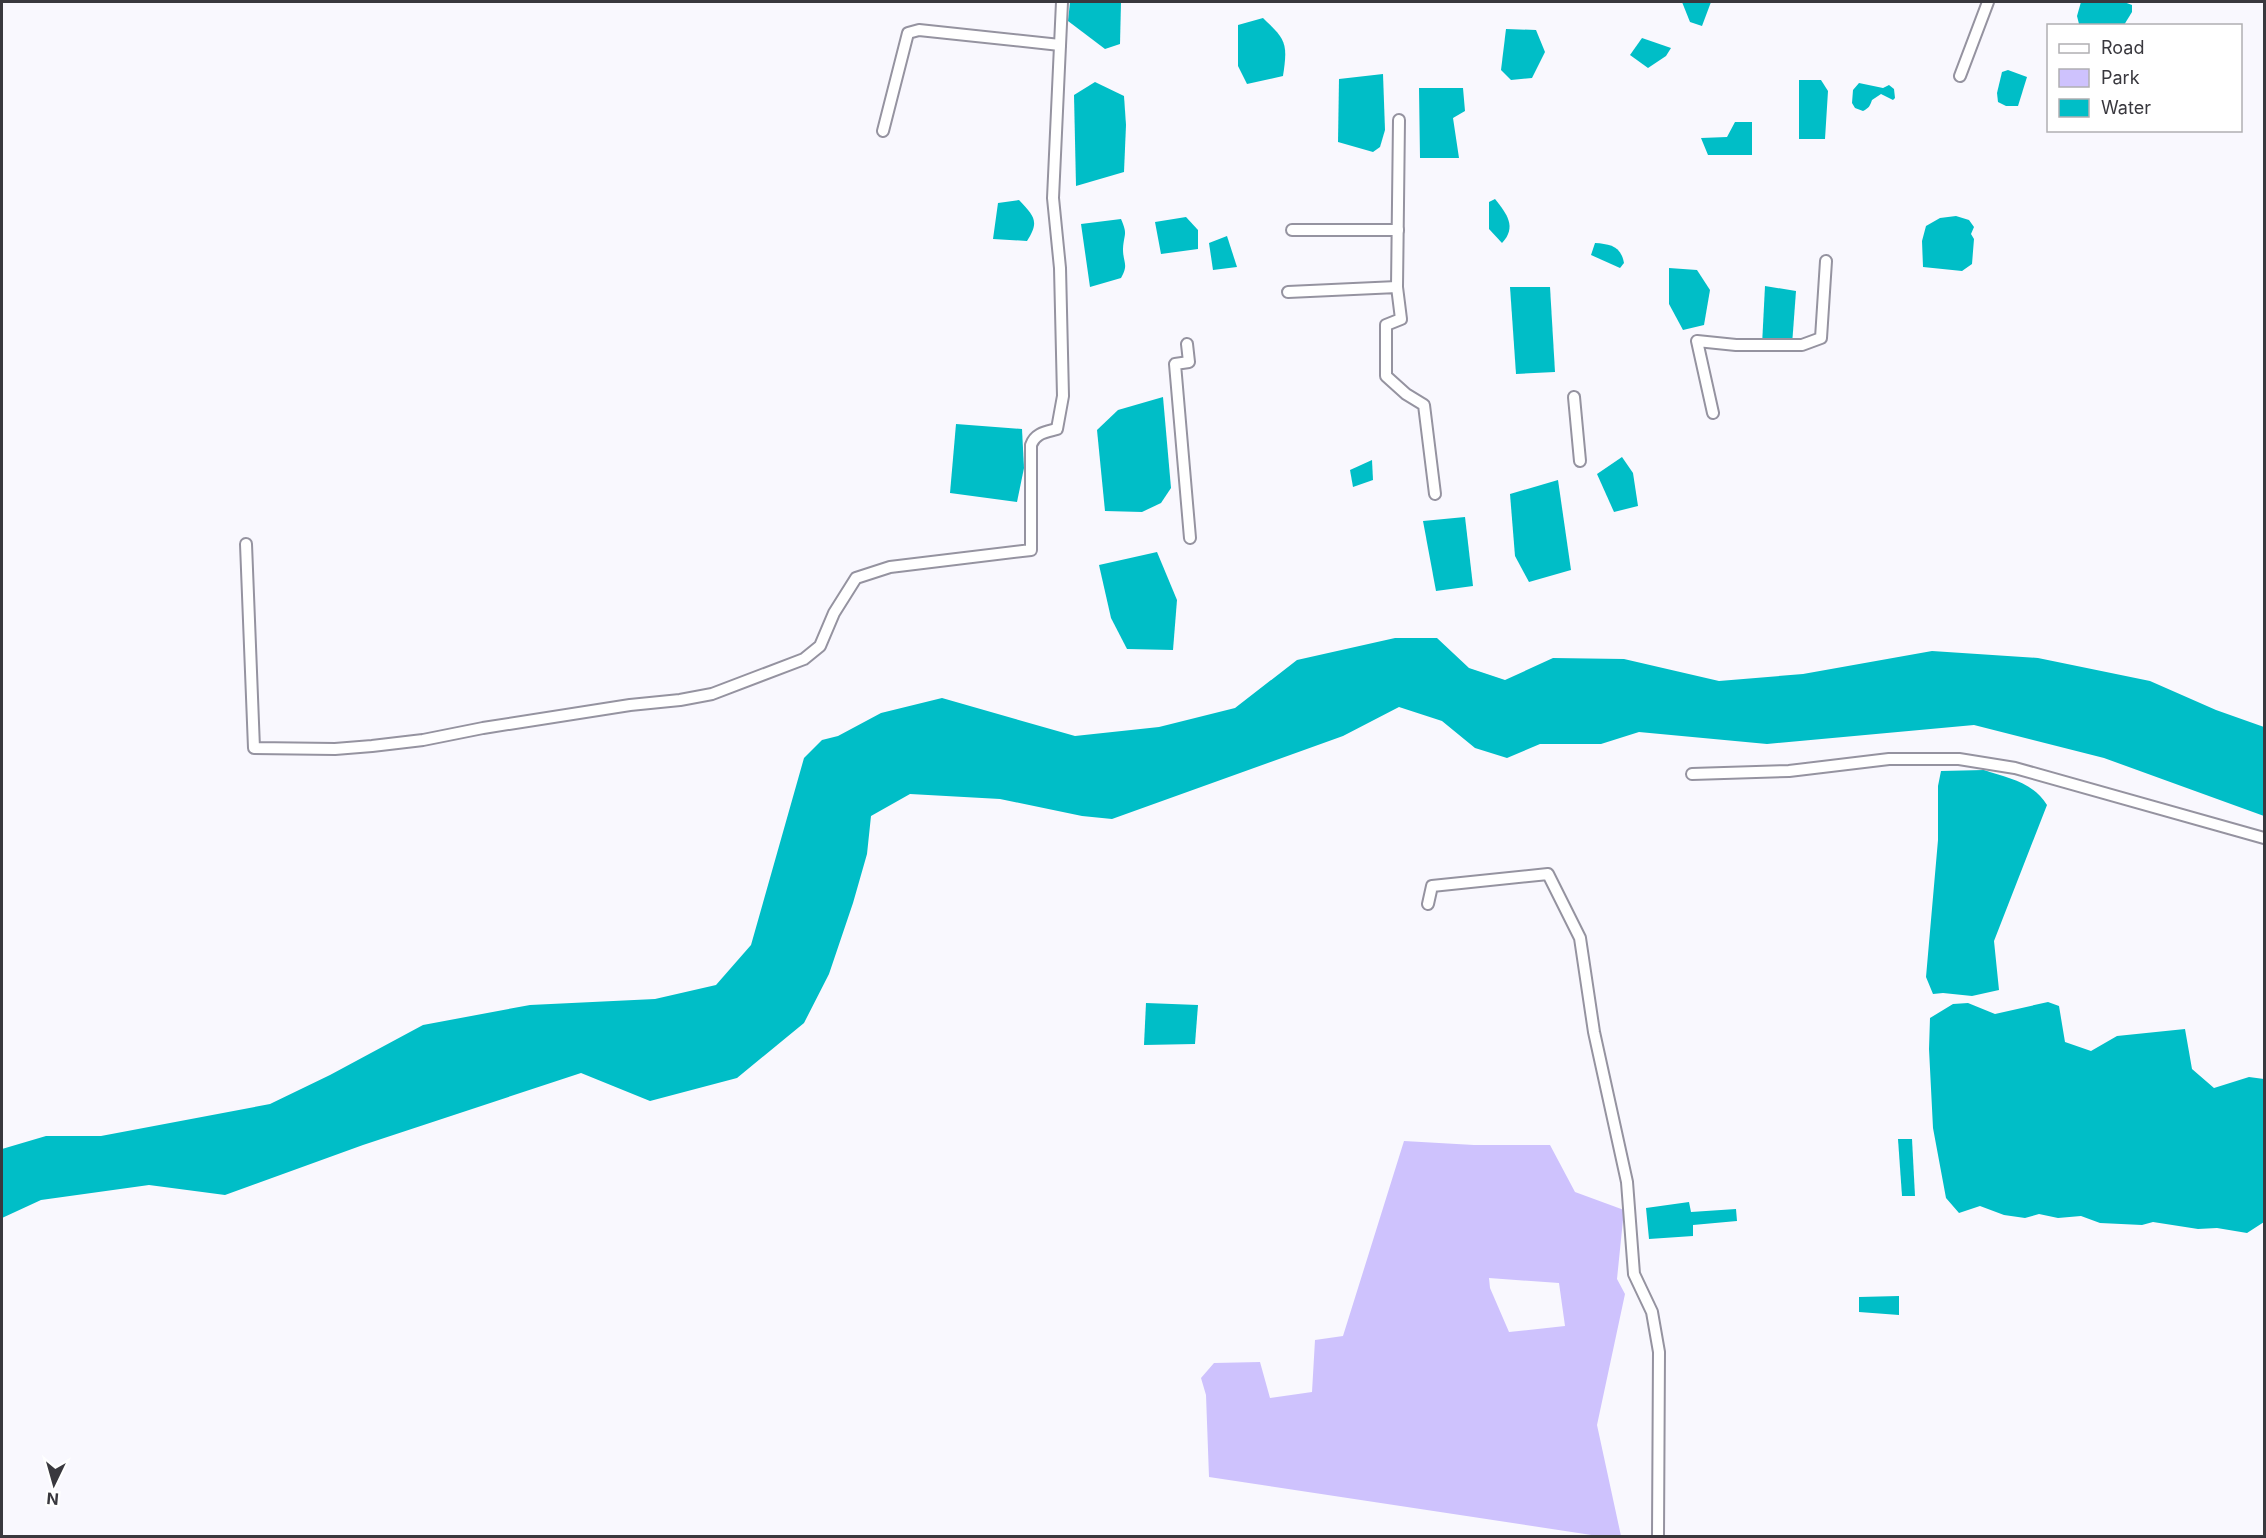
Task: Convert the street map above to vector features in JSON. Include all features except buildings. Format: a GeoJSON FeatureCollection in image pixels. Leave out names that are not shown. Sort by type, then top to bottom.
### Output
{"type":"FeatureCollection","features":[{"type":"Feature","properties":{"kind":"street"},"geometry":{"type":"LineString","coordinates":[[246,544],[254,748],[335,749],[423,740],[483,728],[712,694],[804,658],[820,646],[834,613],[856,578],[890,567],[1031,550],[1031,445],[1033,439],[1039,434],[1057,429],[1063,396],[1060,268],[1053,198],[1062,2]]}},
{"type":"Feature","properties":{"kind":"street"},"geometry":{"type":"LineString","coordinates":[[1960,76],[1988,2]]}},
{"type":"Feature","properties":{"kind":"street"},"geometry":{"type":"LineString","coordinates":[[883,131],[908,33],[920,30],[1060,45]]}},
{"type":"Feature","properties":{"kind":"street"},"geometry":{"type":"LineString","coordinates":[[1399,120],[1397,287],[1401,319],[1386,325],[1386,376],[1406,394],[1425,405],[1435,494]]}},
{"type":"Feature","properties":{"kind":"street"},"geometry":{"type":"LineString","coordinates":[[1293,230],[1398,230]]}},
{"type":"Feature","properties":{"kind":"street"},"geometry":{"type":"LineString","coordinates":[[1713,413],[1696,341],[1736,345],[1803,345],[1821,338],[1826,261]]}},
{"type":"Feature","properties":{"kind":"street"},"geometry":{"type":"LineString","coordinates":[[1288,292],[1397,287]]}},
{"type":"Feature","properties":{"kind":"street"},"geometry":{"type":"LineString","coordinates":[[1187,344],[1189,362],[1175,364],[1190,538]]}},
{"type":"Feature","properties":{"kind":"street"},"geometry":{"type":"LineString","coordinates":[[1574,397],[1580,460]]}},
{"type":"Feature","properties":{"kind":"street"},"geometry":{"type":"LineString","coordinates":[[1692,774],[1790,771],[1889,759],[1959,759],[2015,768],[2265,838]]}},
{"type":"Feature","properties":{"kind":"street"},"geometry":{"type":"LineString","coordinates":[[1428,904],[1432,886],[1548,874],[1580,938],[1594,1032],[1627,1182],[1634,1274],[1652,1312],[1659,1353],[1658,1536]]}},
{"type":"Feature","properties":{"kind":"green space"},"geometry":{"type":"Polygon","coordinates":[[[1404,1141],[1474,1145],[1550,1145],[1575,1192],[1624,1210],[1617,1279],[1625,1294],[1597,1425],[1621,1536],[1598,1536],[1209,1477],[1206,1395],[1201,1378],[1214,1363],[1260,1362],[1270,1398],[1312,1392],[1315,1340],[1343,1336],[1404,1141]],[[1489,1278],[1490,1288],[1509,1332],[1565,1326],[1559,1283],[1489,1278]]]}},
{"type":"Feature","properties":{"kind":"water"},"geometry":{"type":"Polygon","coordinates":[[[1070,2],[1121,2],[1120,44],[1105,49],[1068,21],[1070,2]]]}},
{"type":"Feature","properties":{"kind":"water"},"geometry":{"type":"Polygon","coordinates":[[[1682,2],[1711,2],[1702,26],[1690,22],[1682,2]]]}},
{"type":"Feature","properties":{"kind":"water"},"geometry":{"type":"Polygon","coordinates":[[[2081,2],[2124,2],[2132,5],[2132,12],[2125,24],[2079,24],[2077,16],[2081,2]]]}},
{"type":"Feature","properties":{"kind":"water"},"geometry":{"type":"Polygon","coordinates":[[[1263,18],[1284,43],[1283,76],[1247,84],[1238,66],[1238,25],[1263,18]]]}},
{"type":"Feature","properties":{"kind":"water"},"geometry":{"type":"Polygon","coordinates":[[[1506,29],[1536,30],[1545,52],[1532,78],[1511,80],[1501,70],[1506,29]]]}},
{"type":"Feature","properties":{"kind":"water"},"geometry":{"type":"Polygon","coordinates":[[[1642,38],[1671,48],[1666,56],[1648,68],[1630,55],[1642,38]]]}},
{"type":"Feature","properties":{"kind":"water"},"geometry":{"type":"Polygon","coordinates":[[[2008,70],[2027,77],[2018,106],[2006,106],[1998,102],[1997,93],[2002,72],[2008,70]]]}},
{"type":"Feature","properties":{"kind":"water"},"geometry":{"type":"Polygon","coordinates":[[[1383,74],[1385,130],[1380,147],[1373,152],[1338,142],[1339,79],[1383,74]]]}},
{"type":"Feature","properties":{"kind":"water"},"geometry":{"type":"Polygon","coordinates":[[[1799,80],[1821,80],[1828,91],[1825,139],[1799,139],[1799,80]]]}},
{"type":"Feature","properties":{"kind":"water"},"geometry":{"type":"Polygon","coordinates":[[[1095,82],[1124,96],[1126,125],[1124,172],[1076,186],[1074,95],[1095,82]]]}},
{"type":"Feature","properties":{"kind":"water"},"geometry":{"type":"Polygon","coordinates":[[[1859,83],[1883,88],[1889,85],[1894,89],[1895,98],[1893,100],[1881,94],[1872,100],[1865,110],[1855,108],[1852,103],[1853,90],[1859,83]]]}},
{"type":"Feature","properties":{"kind":"water"},"geometry":{"type":"Polygon","coordinates":[[[1419,88],[1463,88],[1465,111],[1453,118],[1459,158],[1420,158],[1419,88]]]}},
{"type":"Feature","properties":{"kind":"water"},"geometry":{"type":"Polygon","coordinates":[[[1735,122],[1752,122],[1752,155],[1708,155],[1701,138],[1727,137],[1735,122]]]}},
{"type":"Feature","properties":{"kind":"water"},"geometry":{"type":"Polygon","coordinates":[[[1495,199],[1506,215],[1510,226],[1502,243],[1489,229],[1489,202],[1495,199]]]}},
{"type":"Feature","properties":{"kind":"water"},"geometry":{"type":"Polygon","coordinates":[[[1019,200],[1034,219],[1027,241],[993,239],[998,203],[1019,200]]]}},
{"type":"Feature","properties":{"kind":"water"},"geometry":{"type":"Polygon","coordinates":[[[1956,216],[1969,220],[1974,227],[1971,234],[1974,239],[1972,264],[1962,271],[1923,267],[1922,241],[1926,226],[1940,218],[1956,216]]]}},
{"type":"Feature","properties":{"kind":"water"},"geometry":{"type":"Polygon","coordinates":[[[1186,217],[1198,230],[1198,249],[1161,254],[1155,222],[1186,217]]]}},
{"type":"Feature","properties":{"kind":"water"},"geometry":{"type":"Polygon","coordinates":[[[1121,219],[1125,231],[1123,249],[1125,266],[1121,278],[1090,287],[1081,224],[1121,219]]]}},
{"type":"Feature","properties":{"kind":"water"},"geometry":{"type":"Polygon","coordinates":[[[1227,236],[1237,267],[1213,270],[1209,243],[1227,236]]]}},
{"type":"Feature","properties":{"kind":"water"},"geometry":{"type":"Polygon","coordinates":[[[1595,243],[1610,245],[1617,249],[1624,263],[1620,268],[1591,255],[1595,243]]]}},
{"type":"Feature","properties":{"kind":"water"},"geometry":{"type":"Polygon","coordinates":[[[1669,268],[1697,270],[1710,290],[1704,325],[1683,330],[1669,304],[1669,268]]]}},
{"type":"Feature","properties":{"kind":"water"},"geometry":{"type":"Polygon","coordinates":[[[1765,286],[1796,291],[1792,345],[1762,345],[1765,286]]]}},
{"type":"Feature","properties":{"kind":"water"},"geometry":{"type":"Polygon","coordinates":[[[1510,287],[1550,287],[1555,372],[1516,374],[1510,287]]]}},
{"type":"Feature","properties":{"kind":"water"},"geometry":{"type":"Polygon","coordinates":[[[1163,397],[1171,488],[1161,503],[1142,512],[1105,511],[1097,430],[1118,410],[1163,397]]]}},
{"type":"Feature","properties":{"kind":"water"},"geometry":{"type":"Polygon","coordinates":[[[956,424],[1022,429],[1024,468],[1017,502],[950,493],[956,424]]]}},
{"type":"Feature","properties":{"kind":"water"},"geometry":{"type":"Polygon","coordinates":[[[1622,457],[1633,473],[1638,506],[1614,512],[1597,474],[1622,457]]]}},
{"type":"Feature","properties":{"kind":"water"},"geometry":{"type":"Polygon","coordinates":[[[1372,460],[1373,480],[1353,487],[1350,470],[1372,460]]]}},
{"type":"Feature","properties":{"kind":"water"},"geometry":{"type":"Polygon","coordinates":[[[1558,480],[1571,570],[1529,582],[1515,556],[1510,494],[1558,480]]]}},
{"type":"Feature","properties":{"kind":"water"},"geometry":{"type":"Polygon","coordinates":[[[1465,517],[1473,586],[1436,591],[1423,521],[1465,517]]]}},
{"type":"Feature","properties":{"kind":"water"},"geometry":{"type":"Polygon","coordinates":[[[1157,552],[1177,600],[1173,650],[1127,649],[1111,618],[1099,565],[1157,552]]]}},
{"type":"Feature","properties":{"kind":"water"},"geometry":{"type":"Polygon","coordinates":[[[1395,638],[1437,638],[1469,668],[1505,680],[1553,658],[1624,659],[1719,681],[1803,674],[1932,651],[2038,658],[2150,681],[2216,710],[2264,727],[2264,816],[2104,758],[1974,725],[1767,744],[1639,732],[1601,744],[1540,744],[1507,758],[1475,748],[1442,721],[1399,707],[1343,736],[1112,819],[1082,816],[1000,799],[910,794],[871,816],[867,854],[853,903],[829,974],[804,1023],[737,1078],[650,1101],[581,1073],[363,1145],[225,1195],[149,1185],[41,1200],[2,1218],[2,1149],[46,1136],[101,1136],[270,1104],[423,1025],[530,1005],[655,999],[716,985],[751,945],[804,758],[822,740],[838,736],[881,713],[942,698],[1075,736],[1159,727],[1235,708],[1297,660],[1395,638]]]}},
{"type":"Feature","properties":{"kind":"water"},"geometry":{"type":"Polygon","coordinates":[[[1984,770],[2027,786],[2035,791],[2047,805],[1994,941],[1999,990],[1972,996],[1933,994],[1926,977],[1938,840],[1938,786],[1941,771],[1984,770]]]}},
{"type":"Feature","properties":{"kind":"water"},"geometry":{"type":"Polygon","coordinates":[[[2048,1002],[2059,1006],[2065,1042],[2091,1051],[2117,1036],[2185,1029],[2192,1069],[2214,1088],[2249,1077],[2264,1079],[2264,1222],[2247,1233],[2153,1222],[2142,1225],[2100,1223],[2081,1216],[2058,1218],[2039,1214],[2025,1218],[2004,1215],[1980,1206],[1959,1213],[1946,1198],[1933,1128],[1929,1049],[1930,1018],[1953,1004],[1968,1003],[1995,1014],[2048,1002]]]}},
{"type":"Feature","properties":{"kind":"water"},"geometry":{"type":"Polygon","coordinates":[[[1146,1003],[1198,1005],[1195,1044],[1144,1045],[1146,1003]]]}},
{"type":"Feature","properties":{"kind":"water"},"geometry":{"type":"Polygon","coordinates":[[[1898,1139],[1912,1139],[1915,1196],[1902,1196],[1898,1139]]]}},
{"type":"Feature","properties":{"kind":"water"},"geometry":{"type":"Polygon","coordinates":[[[1689,1202],[1691,1212],[1736,1209],[1737,1221],[1693,1225],[1693,1236],[1649,1239],[1646,1208],[1689,1202]]]}},
{"type":"Feature","properties":{"kind":"water"},"geometry":{"type":"Polygon","coordinates":[[[1899,1296],[1899,1315],[1859,1312],[1859,1297],[1899,1296]]]}}]}
